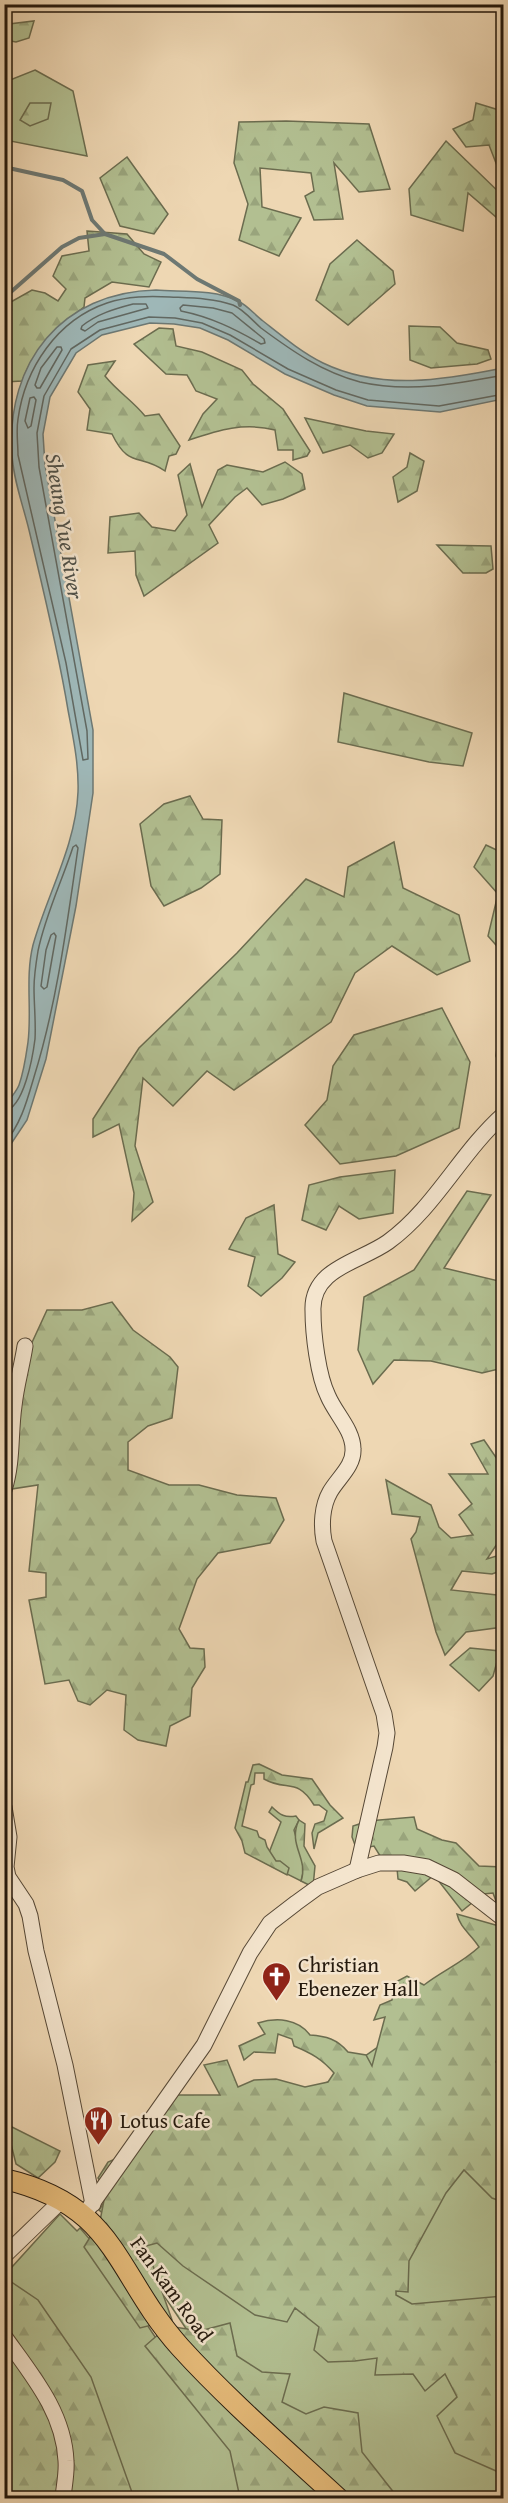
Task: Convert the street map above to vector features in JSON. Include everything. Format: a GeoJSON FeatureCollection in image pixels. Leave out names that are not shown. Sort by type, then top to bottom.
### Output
{"type":"FeatureCollection","features":[{"type":"Feature","properties":{"kind":"main road","name":"Fan Kam Road"},"geometry":{"type":"LineString","coordinates":[[4,2179],[42,2190],[89,2209],[155,2315],[178,2345],[338,2499]]}},
{"type":"Feature","properties":{"kind":"street"},"geometry":{"type":"LineString","coordinates":[[357,1870],[387,1732],[384,1714],[324,1541],[322,1529],[324,1507],[329,1493],[353,1460],[353,1448],[352,1438],[327,1395],[312,1310],[326,1276],[331,1271],[385,1244],[410,1225],[504,1114]]}},
{"type":"Feature","properties":{"kind":"street"},"geometry":{"type":"LineString","coordinates":[[4,1490],[12,1455],[14,1402],[24,1346]]}},
{"type":"Feature","properties":{"kind":"street"},"geometry":{"type":"LineString","coordinates":[[4,1807],[9,1837],[6,1867],[8,1877],[26,1904],[30,1916],[36,1952],[65,2065],[89,2209]]}},
{"type":"Feature","properties":{"kind":"street"},"geometry":{"type":"LineString","coordinates":[[89,2209],[208,2038],[243,1964],[270,1923],[318,1887],[379,1863],[427,1867],[454,1880],[504,1919]]}},
{"type":"Feature","properties":{"kind":"street"},"geometry":{"type":"LineString","coordinates":[[4,2256],[62,2200]]}},
{"type":"Feature","properties":{"kind":"street"},"geometry":{"type":"LineString","coordinates":[[4,2336],[45,2393],[61,2425],[66,2461],[63,2499]]}},
{"type":"Feature","properties":{"kind":"green space"},"geometry":{"type":"Polygon","coordinates":[[[34,21],[29,38],[16,42],[5,40],[9,24],[34,21]]]}},
{"type":"Feature","properties":{"kind":"green space"},"geometry":{"type":"Polygon","coordinates":[[[35,70],[73,91],[87,156],[5,140],[5,82],[35,70]]]}},
{"type":"Feature","properties":{"kind":"green space"},"geometry":{"type":"Polygon","coordinates":[[[503,100],[503,177],[489,145],[466,147],[453,129],[473,120],[476,103],[499,110],[503,100]]]}},
{"type":"Feature","properties":{"kind":"green space"},"geometry":{"type":"Polygon","coordinates":[[[30,103],[51,103],[48,119],[30,126],[20,120],[30,103]]]}},
{"type":"Feature","properties":{"kind":"green space"},"geometry":{"type":"Polygon","coordinates":[[[239,122],[369,124],[390,189],[359,192],[334,163],[343,219],[314,220],[305,196],[314,191],[311,173],[260,168],[262,207],[301,218],[279,256],[239,240],[248,204],[234,163],[239,122]]]}},
{"type":"Feature","properties":{"kind":"green space"},"geometry":{"type":"Polygon","coordinates":[[[446,141],[503,196],[503,223],[468,193],[463,231],[411,215],[409,189],[446,141]]]}},
{"type":"Feature","properties":{"kind":"green space"},"geometry":{"type":"Polygon","coordinates":[[[127,157],[168,214],[154,234],[120,226],[100,178],[127,157]]]}},
{"type":"Feature","properties":{"kind":"green space"},"geometry":{"type":"Polygon","coordinates":[[[87,231],[127,234],[144,254],[161,262],[149,287],[112,282],[85,298],[84,307],[64,323],[40,348],[22,381],[5,382],[9,303],[32,290],[45,293],[58,301],[66,289],[53,276],[62,256],[89,251],[87,231]]]}},
{"type":"Feature","properties":{"kind":"green space"},"geometry":{"type":"Polygon","coordinates":[[[357,240],[393,271],[395,284],[348,325],[316,300],[330,264],[357,240]]]}},
{"type":"Feature","properties":{"kind":"green space"},"geometry":{"type":"Polygon","coordinates":[[[409,326],[440,327],[457,343],[488,350],[491,359],[477,364],[431,368],[410,360],[409,326]]]}},
{"type":"Feature","properties":{"kind":"green space"},"geometry":{"type":"Polygon","coordinates":[[[159,328],[173,329],[176,346],[202,352],[242,370],[253,384],[283,409],[310,451],[307,456],[293,460],[293,450],[278,450],[275,430],[264,428],[232,428],[189,440],[203,414],[217,399],[196,391],[187,375],[166,374],[134,344],[159,328]]]}},
{"type":"Feature","properties":{"kind":"green space"},"geometry":{"type":"Polygon","coordinates":[[[115,361],[105,376],[145,416],[159,414],[180,446],[176,454],[169,456],[165,471],[129,456],[118,445],[112,434],[87,430],[90,409],[78,392],[88,365],[115,361]]]}},
{"type":"Feature","properties":{"kind":"green space"},"geometry":{"type":"Polygon","coordinates":[[[305,418],[366,431],[394,434],[382,453],[368,458],[350,445],[323,453],[305,418]]]}},
{"type":"Feature","properties":{"kind":"green space"},"geometry":{"type":"Polygon","coordinates":[[[410,453],[424,461],[417,491],[398,502],[393,477],[407,467],[410,453]]]}},
{"type":"Feature","properties":{"kind":"green space"},"geometry":{"type":"Polygon","coordinates":[[[285,462],[302,474],[305,489],[262,505],[247,488],[235,497],[209,525],[218,543],[144,596],[136,575],[135,551],[108,553],[110,517],[139,513],[152,527],[175,531],[187,515],[178,475],[190,464],[202,507],[218,470],[227,465],[263,472],[285,462]]]}},
{"type":"Feature","properties":{"kind":"green space"},"geometry":{"type":"Polygon","coordinates":[[[437,545],[491,546],[493,569],[486,573],[463,573],[437,545]]]}},
{"type":"Feature","properties":{"kind":"green space"},"geometry":{"type":"Polygon","coordinates":[[[344,693],[472,733],[463,766],[429,762],[338,742],[344,693]]]}},
{"type":"Feature","properties":{"kind":"green space"},"geometry":{"type":"Polygon","coordinates":[[[190,796],[203,819],[222,820],[220,874],[201,888],[164,906],[151,886],[140,824],[164,804],[190,796]]]}},
{"type":"Feature","properties":{"kind":"green space"},"geometry":{"type":"Polygon","coordinates":[[[394,842],[403,888],[459,915],[470,961],[437,975],[392,946],[355,973],[331,1022],[234,1090],[207,1071],[173,1106],[143,1078],[135,1146],[153,1202],[132,1221],[134,1193],[119,1124],[93,1137],[93,1119],[139,1048],[237,953],[306,879],[344,897],[348,867],[394,842]]]}},
{"type":"Feature","properties":{"kind":"green space"},"geometry":{"type":"Polygon","coordinates":[[[486,845],[503,853],[503,953],[488,936],[498,894],[474,867],[486,845]]]}},
{"type":"Feature","properties":{"kind":"green space"},"geometry":{"type":"Polygon","coordinates":[[[503,1003],[504,1073],[496,1056],[503,1003]]]}},
{"type":"Feature","properties":{"kind":"green space"},"geometry":{"type":"Polygon","coordinates":[[[442,1008],[470,1062],[459,1128],[396,1156],[340,1164],[305,1125],[327,1100],[333,1066],[354,1035],[442,1008]]]}},
{"type":"Feature","properties":{"kind":"green space"},"geometry":{"type":"Polygon","coordinates":[[[395,1170],[393,1213],[359,1219],[339,1206],[326,1230],[302,1220],[309,1185],[340,1177],[395,1170]]]}},
{"type":"Feature","properties":{"kind":"green space"},"geometry":{"type":"Polygon","coordinates":[[[467,1191],[491,1195],[444,1268],[503,1282],[503,1368],[482,1373],[431,1361],[394,1360],[373,1384],[358,1350],[364,1297],[414,1270],[467,1191]]]}},
{"type":"Feature","properties":{"kind":"green space"},"geometry":{"type":"Polygon","coordinates":[[[274,1205],[278,1254],[295,1262],[282,1278],[261,1296],[248,1286],[255,1257],[229,1249],[246,1218],[274,1205]]]}},
{"type":"Feature","properties":{"kind":"green space"},"geometry":{"type":"Polygon","coordinates":[[[112,1302],[133,1330],[170,1357],[178,1367],[172,1418],[148,1426],[128,1442],[128,1470],[169,1485],[199,1485],[237,1495],[276,1498],[284,1520],[270,1543],[218,1553],[197,1579],[179,1629],[190,1648],[204,1649],[205,1667],[192,1688],[190,1716],[170,1726],[166,1746],[138,1740],[124,1730],[126,1695],[107,1690],[90,1705],[78,1701],[69,1680],[45,1684],[29,1600],[46,1597],[46,1573],[29,1571],[38,1485],[5,1490],[23,1362],[47,1310],[82,1310],[112,1302]]]}},
{"type":"Feature","properties":{"kind":"green space"},"geometry":{"type":"Polygon","coordinates":[[[484,1440],[504,1469],[503,1535],[487,1559],[503,1554],[503,1570],[492,1574],[462,1571],[451,1590],[497,1595],[503,1613],[503,1627],[466,1632],[445,1655],[436,1632],[411,1539],[416,1532],[420,1517],[392,1514],[386,1480],[431,1505],[439,1527],[451,1538],[473,1535],[459,1515],[472,1504],[449,1474],[488,1474],[471,1444],[484,1440]]]}},
{"type":"Feature","properties":{"kind":"green space"},"geometry":{"type":"Polygon","coordinates":[[[470,1648],[500,1651],[493,1676],[479,1691],[450,1665],[470,1648]]]}},
{"type":"Feature","properties":{"kind":"green space"},"geometry":{"type":"Polygon","coordinates":[[[259,1764],[282,1775],[312,1779],[330,1805],[343,1818],[318,1833],[314,1849],[312,1833],[315,1824],[324,1821],[327,1811],[319,1805],[314,1805],[308,1796],[297,1788],[272,1783],[264,1779],[264,1773],[255,1773],[242,1826],[257,1831],[259,1837],[265,1840],[276,1861],[280,1861],[289,1868],[287,1875],[245,1853],[235,1828],[246,1782],[248,1782],[253,1765],[259,1764]]]}},
{"type":"Feature","properties":{"kind":"green space"},"geometry":{"type":"Polygon","coordinates":[[[272,1807],[283,1815],[296,1816],[299,1820],[294,1830],[303,1869],[301,1881],[265,1863],[281,1822],[269,1812],[272,1807]]]}},
{"type":"Feature","properties":{"kind":"green space"},"geometry":{"type":"Polygon","coordinates":[[[414,1817],[417,1829],[442,1840],[456,1843],[479,1866],[503,1867],[504,2046],[496,2062],[503,2063],[503,2202],[492,2198],[464,2170],[446,2193],[409,2261],[408,2292],[396,2291],[396,2295],[412,2304],[503,2296],[503,2474],[455,2453],[437,2416],[457,2397],[445,2374],[425,2391],[413,2374],[375,2375],[377,2358],[328,2362],[314,2350],[319,2327],[295,2308],[287,2322],[255,2315],[183,2266],[157,2243],[146,2246],[172,2320],[140,2328],[84,2247],[100,2221],[106,2190],[98,2178],[108,2162],[127,2154],[176,2095],[220,2095],[204,2065],[227,2060],[238,2087],[254,2080],[276,2079],[305,2087],[328,2082],[334,2073],[330,2068],[316,2057],[294,2046],[292,2039],[278,2034],[275,2053],[254,2052],[244,2060],[239,2046],[265,2034],[258,2023],[280,2020],[293,2023],[310,2035],[335,2041],[348,2052],[366,2055],[372,2066],[385,2017],[374,2020],[380,2005],[392,2000],[394,1983],[407,1976],[424,1985],[479,1947],[463,1927],[457,1914],[499,1926],[500,1912],[493,1893],[483,1894],[462,1911],[434,1875],[415,1891],[407,1882],[398,1879],[397,1868],[382,1859],[374,1846],[364,1848],[358,1853],[352,1837],[353,1826],[368,1821],[414,1817]]]}},
{"type":"Feature","properties":{"kind":"green space"},"geometry":{"type":"Polygon","coordinates":[[[299,1820],[305,1824],[304,1846],[315,1866],[313,1887],[301,1881],[302,1865],[295,1837],[299,1820]]]}},
{"type":"Feature","properties":{"kind":"green space"},"geometry":{"type":"Polygon","coordinates":[[[493,1966],[503,1968],[503,2498],[358,2498],[195,2342],[116,2224],[99,2210],[172,2101],[295,2098],[328,2082],[493,1966]]]}},
{"type":"Feature","properties":{"kind":"green space"},"geometry":{"type":"Polygon","coordinates":[[[6,2124],[60,2151],[55,2162],[38,2178],[16,2164],[6,2124]]]}},
{"type":"Feature","properties":{"kind":"green space"},"geometry":{"type":"Polygon","coordinates":[[[60,2214],[77,2231],[80,2228],[93,2243],[171,2361],[313,2498],[110,2498],[4,2283],[12,2267],[60,2214]]]}},
{"type":"Feature","properties":{"kind":"green space"},"geometry":{"type":"Polygon","coordinates":[[[4,2277],[38,2300],[91,2377],[134,2498],[5,2498],[4,2277]]]}},
{"type":"Feature","properties":{"kind":"green space"},"geometry":{"type":"Polygon","coordinates":[[[230,2323],[237,2356],[262,2372],[290,2374],[282,2402],[306,2414],[324,2407],[358,2413],[362,2452],[395,2494],[406,2498],[240,2498],[230,2451],[145,2346],[168,2326],[200,2331],[230,2323]]]}},
{"type":"Feature","properties":{"kind":"water"},"geometry":{"type":"Polygon","coordinates":[[[156,290],[219,294],[229,297],[245,305],[292,344],[315,359],[345,372],[367,377],[390,380],[435,379],[503,368],[503,399],[440,412],[367,406],[285,374],[228,340],[200,328],[174,324],[150,323],[102,335],[76,353],[50,397],[43,434],[45,465],[93,730],[93,793],[76,906],[46,1059],[27,1120],[5,1153],[4,1110],[19,1085],[28,1042],[29,969],[33,945],[67,851],[78,792],[78,771],[60,664],[14,473],[13,421],[19,390],[30,362],[46,338],[68,319],[93,304],[123,294],[156,290]]]}},
{"type":"Feature","properties":{"kind":"waterway"},"geometry":{"type":"LineString","coordinates":[[4,167],[63,180],[82,191],[92,220],[105,234],[164,254],[197,279],[239,301],[240,305]]}},
{"type":"Feature","properties":{"kind":"waterway"},"geometry":{"type":"LineString","coordinates":[[4,298],[62,247],[79,238],[105,234]]}},
{"type":"Feature","properties":{"kind":"place","name":"Christian Ebenezer Hall"},"geometry":{"type":"Point","coordinates":[277,2002]}},
{"type":"Feature","properties":{"kind":"place","name":"Lotus Cafe"},"geometry":{"type":"Point","coordinates":[99,2146]}},
{"type":"Feature","properties":{"kind":"water label","name":"Sheung Yue River"},"geometry":{"type":"Point","coordinates":[65,526]}}]}
